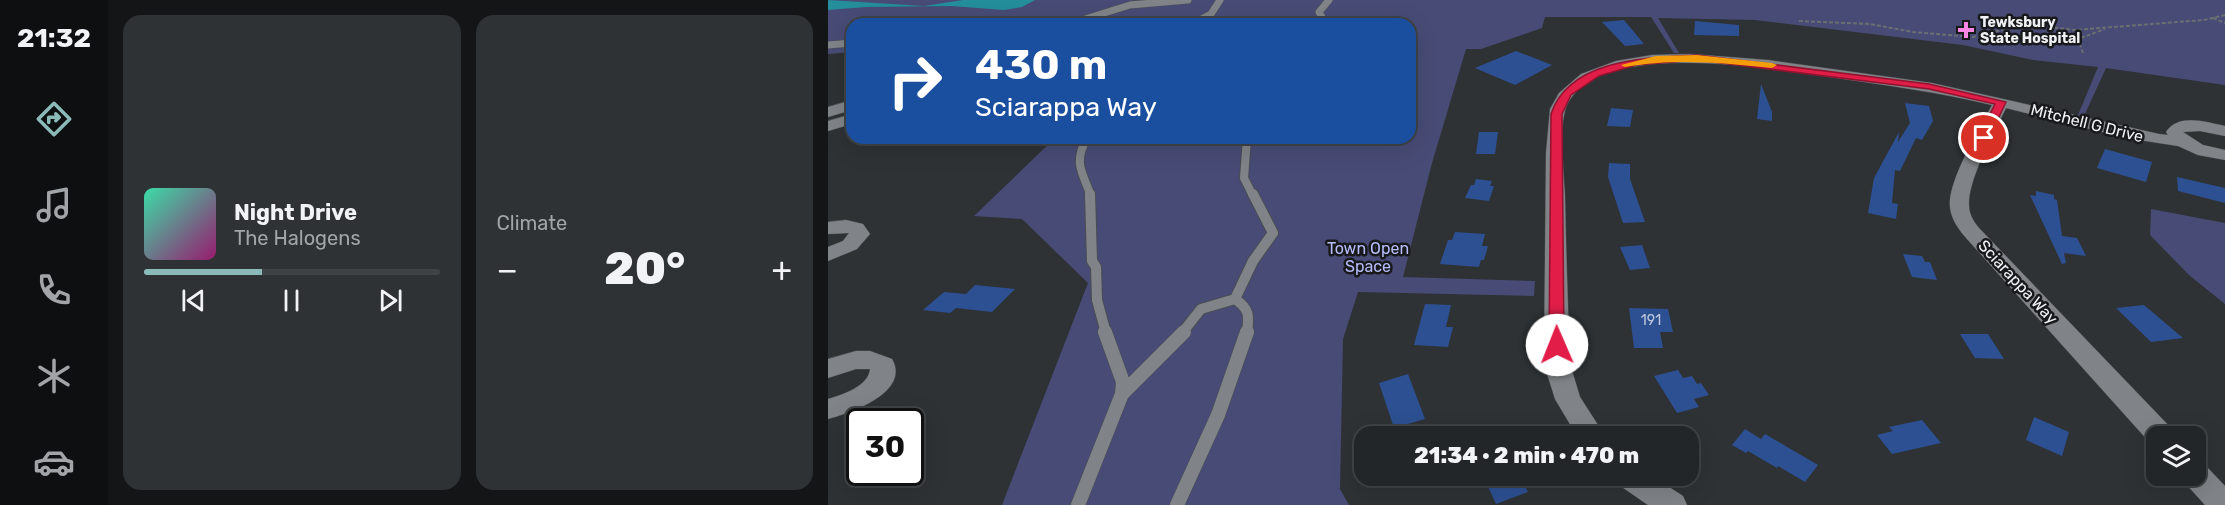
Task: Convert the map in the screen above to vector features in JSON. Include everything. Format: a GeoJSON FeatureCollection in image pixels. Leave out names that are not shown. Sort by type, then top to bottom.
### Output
{"type":"FeatureCollection","features":[{"type":"Feature","properties":{"kind":"street","name":"Mitchell G Drive"},"geometry":{"type":"LineString","coordinates":[[1585,426],[1568,399],[1557,364],[1556,123],[1561,101],[1572,88],[1596,74],[1656,59],[1697,58],[1912,84],[2001,102],[2142,137],[2181,141],[2199,149],[2225,155]]}},
{"type":"Feature","properties":{"kind":"street","name":"Sciarappa Way"},"geometry":{"type":"LineString","coordinates":[[2001,102],[1964,184],[1959,201],[1964,221],[1974,235],[2152,426]]}},
{"type":"Feature","properties":{"kind":"street"},"geometry":{"type":"LineString","coordinates":[[828,112],[846,107]]}},
{"type":"Feature","properties":{"kind":"street"},"geometry":{"type":"LineString","coordinates":[[828,126],[846,121]]}},
{"type":"Feature","properties":{"kind":"street"},"geometry":{"type":"LineString","coordinates":[[2181,141],[2174,132],[2179,126],[2200,126],[2225,131]]}},
{"type":"Feature","properties":{"kind":"street"},"geometry":{"type":"LineString","coordinates":[[828,228],[852,227],[856,228],[860,234],[850,245],[828,255]]}},
{"type":"Feature","properties":{"kind":"street"},"geometry":{"type":"LineString","coordinates":[[828,369],[843,363],[868,359],[883,365],[884,372],[872,389],[860,397],[828,409]]}},
{"type":"Feature","properties":{"kind":"street"},"geometry":{"type":"LineString","coordinates":[[1644,486],[1672,505]]}},
{"type":"Feature","properties":{"kind":"street"},"geometry":{"type":"LineString","coordinates":[[2206,486],[2224,505]]}},
{"type":"Feature","properties":{"kind":"lane"},"geometry":{"type":"LineString","coordinates":[[1088,18],[1130,5],[1188,0]]}},
{"type":"Feature","properties":{"kind":"lane"},"geometry":{"type":"LineString","coordinates":[[1202,18],[1212,12],[1220,0]]}},
{"type":"Feature","properties":{"kind":"lane"},"geometry":{"type":"LineString","coordinates":[[1322,18],[1319,12],[1329,0]]}},
{"type":"Feature","properties":{"kind":"lane"},"geometry":{"type":"LineString","coordinates":[[828,45],[846,44]]}},
{"type":"Feature","properties":{"kind":"lane"},"geometry":{"type":"LineString","coordinates":[[1078,505],[1122,394],[1123,382],[1097,300],[1096,267],[1092,261],[1092,199],[1078,159],[1083,144]]}},
{"type":"Feature","properties":{"kind":"lane"},"geometry":{"type":"LineString","coordinates":[[1122,394],[1177,340],[1201,309],[1235,299],[1252,261],[1272,233],[1244,178],[1247,144]]}},
{"type":"Feature","properties":{"kind":"lane"},"geometry":{"type":"LineString","coordinates":[[1177,505],[1218,415],[1247,334],[1249,313],[1245,306],[1235,299]]}},
{"type":"Feature","properties":{"kind":"path"},"geometry":{"type":"LineString","coordinates":[[1799,21],[1870,24],[1963,37],[1986,35],[2026,24],[2074,30],[2225,15]]}},
{"type":"Feature","properties":{"kind":"path"},"geometry":{"type":"LineString","coordinates":[[2212,18],[2225,23]]}},
{"type":"Feature","properties":{"kind":"path"},"geometry":{"type":"LineString","coordinates":[[2083,53],[2078,39],[2110,28]]}},
{"type":"Feature","properties":{"kind":"green space","name":"Town Open Space"},"geometry":{"type":"Polygon","coordinates":[[[828,0],[2225,0],[2225,85],[2106,68],[2084,116],[2078,115],[2098,67],[2033,60],[1963,45],[1755,20],[1658,18],[1679,53],[1674,53],[1651,17],[1545,17],[1542,28],[1481,49],[1466,49],[1432,163],[1403,277],[1535,281],[1534,296],[1358,292],[1343,339],[1340,489],[1349,505],[1002,505],[1088,283],[1022,219],[974,216],[1049,144],[1416,144],[1416,18],[846,18],[846,52],[828,54],[828,0]]]}},
{"type":"Feature","properties":{"kind":"green space"},"geometry":{"type":"Polygon","coordinates":[[[2151,209],[2225,223],[2225,304],[2189,275],[2150,235],[2151,209]]]}},
{"type":"Feature","properties":{"kind":"shaded area"},"geometry":{"type":"Polygon","coordinates":[[[828,0],[924,6],[963,0],[1035,0],[1022,7],[1004,10],[951,6],[828,10],[828,0]]]}},
{"type":"Feature","properties":{"kind":"building"},"geometry":{"type":"Polygon","coordinates":[[[1624,20],[1644,44],[1625,46],[1602,22],[1624,20]]]}},
{"type":"Feature","properties":{"kind":"building"},"geometry":{"type":"Polygon","coordinates":[[[1695,21],[1739,25],[1739,36],[1694,35],[1695,21]]]}},
{"type":"Feature","properties":{"kind":"building"},"geometry":{"type":"Polygon","coordinates":[[[1516,51],[1552,65],[1515,85],[1475,68],[1516,51]]]}},
{"type":"Feature","properties":{"kind":"building"},"geometry":{"type":"Polygon","coordinates":[[[1761,84],[1772,112],[1772,121],[1757,119],[1761,84]]]}},
{"type":"Feature","properties":{"kind":"building"},"geometry":{"type":"Polygon","coordinates":[[[1905,103],[1929,106],[1933,121],[1922,140],[1916,138],[1900,171],[1895,170],[1892,203],[1898,204],[1896,219],[1868,213],[1874,178],[1899,132],[1898,142],[1910,123],[1905,103]]]}},
{"type":"Feature","properties":{"kind":"building"},"geometry":{"type":"Polygon","coordinates":[[[1611,108],[1633,110],[1630,127],[1607,126],[1611,108]]]}},
{"type":"Feature","properties":{"kind":"building"},"geometry":{"type":"Polygon","coordinates":[[[1479,132],[1498,132],[1495,154],[1476,154],[1479,132]]]}},
{"type":"Feature","properties":{"kind":"building"},"geometry":{"type":"Polygon","coordinates":[[[2105,149],[2152,162],[2146,182],[2097,168],[2105,149]]]}},
{"type":"Feature","properties":{"kind":"building"},"geometry":{"type":"Polygon","coordinates":[[[1609,163],[1630,164],[1630,179],[1645,222],[1623,223],[1608,177],[1609,163]]]}},
{"type":"Feature","properties":{"kind":"building"},"geometry":{"type":"Polygon","coordinates":[[[2177,177],[2225,188],[2225,203],[2178,191],[2177,177]]]}},
{"type":"Feature","properties":{"kind":"building"},"geometry":{"type":"Polygon","coordinates":[[[1476,179],[1492,181],[1490,186],[1494,186],[1489,201],[1465,198],[1476,179]]]}},
{"type":"Feature","properties":{"kind":"building"},"geometry":{"type":"Polygon","coordinates":[[[2036,191],[2054,195],[2054,199],[2057,200],[2062,236],[2077,238],[2086,256],[2064,253],[2066,263],[2062,264],[2030,195],[2036,196],[2036,191]]]}},
{"type":"Feature","properties":{"kind":"building"},"geometry":{"type":"Polygon","coordinates":[[[1455,232],[1485,234],[1482,246],[1488,246],[1484,260],[1481,260],[1479,267],[1440,264],[1448,240],[1452,240],[1455,232]]]}},
{"type":"Feature","properties":{"kind":"building"},"geometry":{"type":"Polygon","coordinates":[[[1642,245],[1650,268],[1630,270],[1620,247],[1642,245]]]}},
{"type":"Feature","properties":{"kind":"building"},"geometry":{"type":"Polygon","coordinates":[[[1903,254],[1922,256],[1925,262],[1930,262],[1937,280],[1912,277],[1903,254]]]}},
{"type":"Feature","properties":{"kind":"building"},"geometry":{"type":"Polygon","coordinates":[[[975,285],[1015,289],[992,312],[956,308],[950,313],[923,310],[944,292],[966,294],[975,285]]]}},
{"type":"Feature","properties":{"kind":"building"},"geometry":{"type":"Polygon","coordinates":[[[1425,304],[1451,305],[1446,327],[1453,327],[1448,347],[1414,345],[1425,304]]]}},
{"type":"Feature","properties":{"kind":"building"},"geometry":{"type":"Polygon","coordinates":[[[2144,305],[2183,338],[2151,342],[2116,308],[2144,305]]]}},
{"type":"Feature","properties":{"kind":"building"},"geometry":{"type":"Polygon","coordinates":[[[1629,308],[1668,309],[1673,332],[1660,332],[1663,348],[1634,348],[1629,308]]]}},
{"type":"Feature","properties":{"kind":"building"},"geometry":{"type":"Polygon","coordinates":[[[1960,334],[1988,334],[2004,359],[1975,358],[1960,334]]]}},
{"type":"Feature","properties":{"kind":"building"},"geometry":{"type":"Polygon","coordinates":[[[1678,370],[1683,378],[1692,376],[1697,384],[1701,383],[1709,395],[1694,399],[1699,407],[1677,413],[1654,376],[1678,370]]]}},
{"type":"Feature","properties":{"kind":"building"},"geometry":{"type":"Polygon","coordinates":[[[1408,374],[1425,419],[1393,426],[1379,383],[1408,374]]]}},
{"type":"Feature","properties":{"kind":"building"},"geometry":{"type":"Polygon","coordinates":[[[2034,417],[2069,432],[2062,456],[2026,440],[2034,417]]]}},
{"type":"Feature","properties":{"kind":"building"},"geometry":{"type":"Polygon","coordinates":[[[1922,420],[1941,443],[1892,454],[1877,435],[1893,431],[1889,427],[1922,420]]]}},
{"type":"Feature","properties":{"kind":"building"},"geometry":{"type":"Polygon","coordinates":[[[1745,429],[1761,439],[1765,434],[1818,465],[1805,482],[1748,451],[1746,453],[1732,445],[1745,429]]]}},
{"type":"Feature","properties":{"kind":"building"},"geometry":{"type":"Polygon","coordinates":[[[1488,486],[1525,486],[1528,492],[1496,504],[1488,486]]]}},
{"type":"Feature","properties":{"kind":"slow traffic"},"geometry":{"type":"LineString","coordinates":[[1625,65],[1676,58],[1723,59],[1772,65]]}},
{"type":"Feature","properties":{"kind":"place","name":"Tewksbury State Hospital"},"geometry":{"type":"Point","coordinates":[1966,30]}},
{"type":"Feature","properties":{"kind":"route"},"geometry":{"type":"LineString","coordinates":[[1557,345],[1555,153],[1558,107],[1564,96],[1577,84],[1596,74],[1636,62],[1656,59],[1723,59],[1948,90],[2001,102],[1984,138]]}}]}
